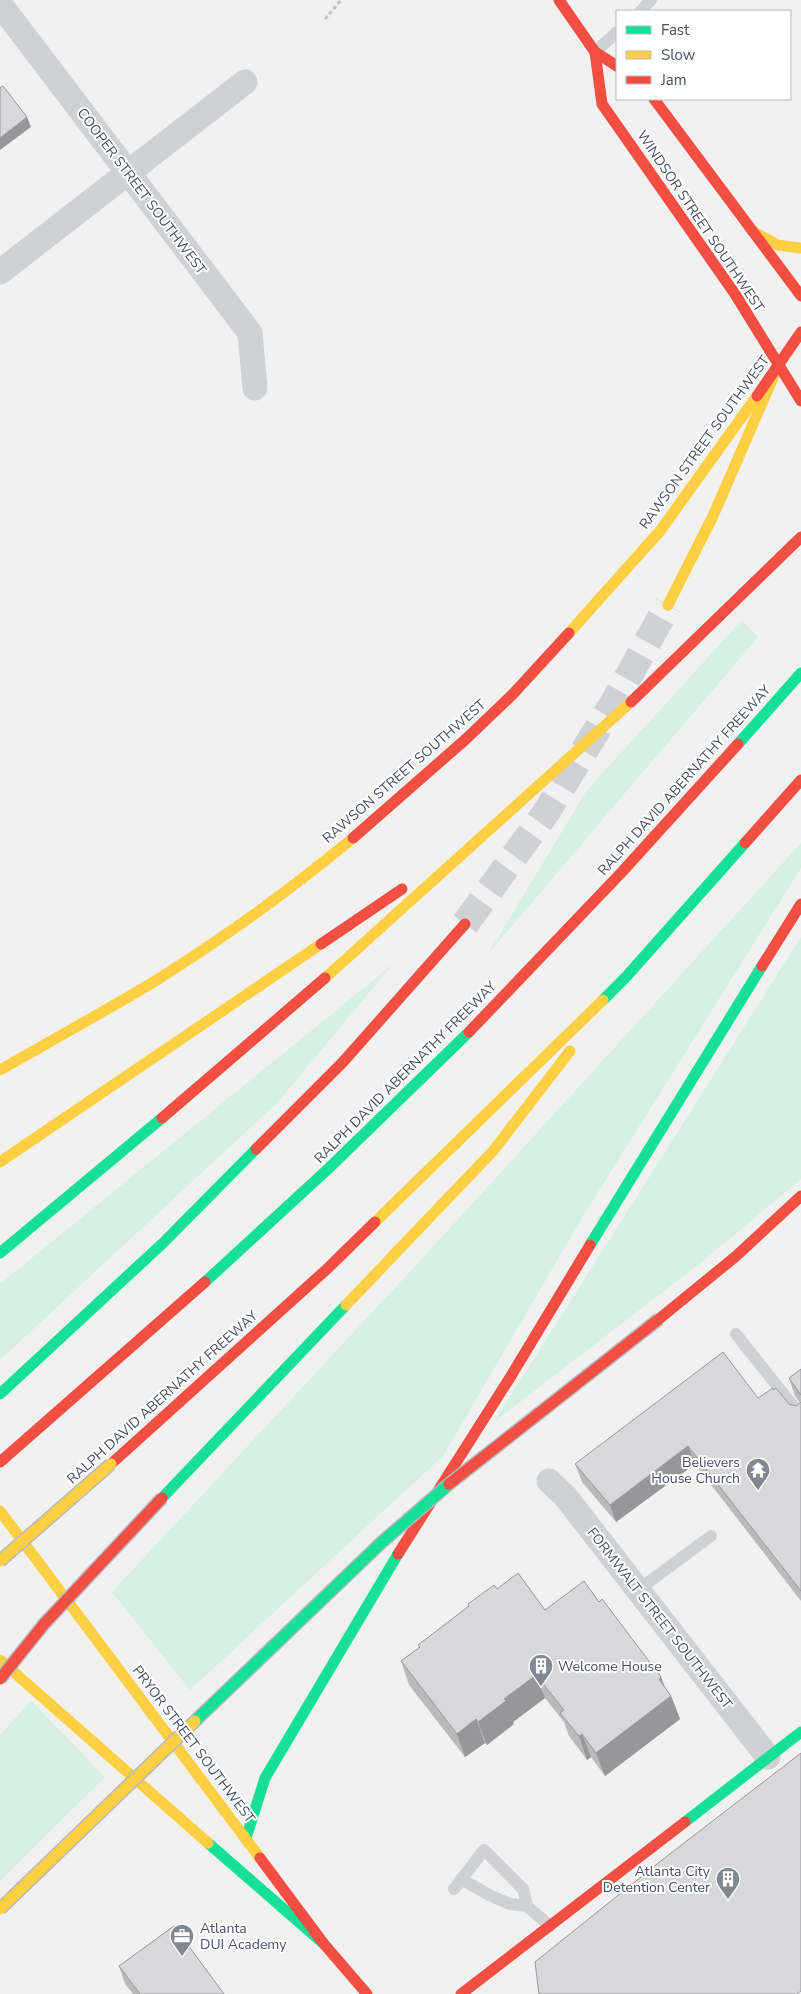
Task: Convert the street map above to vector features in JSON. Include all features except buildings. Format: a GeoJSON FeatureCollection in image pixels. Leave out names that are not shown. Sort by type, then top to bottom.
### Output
{"type":"FeatureCollection","features":[{"type":"Feature","properties":{"kind":"main road","name":"WINDSOR STREET SOUTHWEST"},"geometry":{"type":"LineString","coordinates":[[559,0],[595,52],[616,65]]}},
{"type":"Feature","properties":{"kind":"main road","name":"WINDSOR STREET SOUTHWEST"},"geometry":{"type":"LineString","coordinates":[[595,52],[602,104],[735,294],[801,401]]}},
{"type":"Feature","properties":{"kind":"main road"},"geometry":{"type":"LineString","coordinates":[[655,100],[801,296]]}},
{"type":"Feature","properties":{"kind":"main road"},"geometry":{"type":"LineString","coordinates":[[752,230],[778,246],[801,248]]}},
{"type":"Feature","properties":{"kind":"main road","name":"RAWSON STREET SOUTHWEST"},"geometry":{"type":"LineString","coordinates":[[0,1070],[176,968],[242,922],[344,844],[446,757],[506,701],[610,589],[647,545],[708,466],[801,332]]}},
{"type":"Feature","properties":{"kind":"main road"},"geometry":{"type":"LineString","coordinates":[[668,606],[713,516],[779,364]]}},
{"type":"Feature","properties":{"kind":"main road"},"geometry":{"type":"LineString","coordinates":[[0,1253],[148,1130],[346,960],[480,836],[623,710],[801,537]]}},
{"type":"Feature","properties":{"kind":"main road","name":"RALPH DAVID ABERNATHY FREEWAY"},"geometry":{"type":"LineString","coordinates":[[0,1462],[264,1228],[435,1066],[633,861],[801,673]]}},
{"type":"Feature","properties":{"kind":"main road","name":"RALPH DAVID ABERNATHY FREEWAY"},"geometry":{"type":"LineString","coordinates":[[0,1561],[111,1464],[327,1269],[626,977],[801,780]]}},
{"type":"Feature","properties":{"kind":"main road"},"geometry":{"type":"LineString","coordinates":[[0,1162],[480,836]]}},
{"type":"Feature","properties":{"kind":"main road"},"geometry":{"type":"LineString","coordinates":[[246,1838],[265,1778],[392,1563],[511,1376],[710,1048],[801,904]]}},
{"type":"Feature","properties":{"kind":"main road"},"geometry":{"type":"LineString","coordinates":[[0,1394],[163,1243],[343,1062],[465,924]]}},
{"type":"Feature","properties":{"kind":"main road"},"geometry":{"type":"LineString","coordinates":[[0,1679],[44,1624],[493,1151],[626,977]]}},
{"type":"Feature","properties":{"kind":"main road"},"geometry":{"type":"LineString","coordinates":[[0,1910],[382,1542],[438,1493],[659,1319],[734,1257],[801,1196]]}},
{"type":"Feature","properties":{"kind":"main road","name":"PRYOR STREET SOUTHWEST"},"geometry":{"type":"LineString","coordinates":[[0,1511],[324,1944],[367,1994]]}},
{"type":"Feature","properties":{"kind":"main road"},"geometry":{"type":"LineString","coordinates":[[0,1660],[324,1944]]}},
{"type":"Feature","properties":{"kind":"main road"},"geometry":{"type":"LineString","coordinates":[[461,1994],[801,1732]]}},
{"type":"Feature","properties":{"kind":"street","name":"COOPER STREET SOUTHWEST"},"geometry":{"type":"LineString","coordinates":[[0,4],[250,333],[256,388]]}},
{"type":"Feature","properties":{"kind":"street"},"geometry":{"type":"LineString","coordinates":[[0,272],[129,174],[245,82]]}},
{"type":"Feature","properties":{"kind":"street","name":"FORMWALT STREET SOUTHWEST"},"geometry":{"type":"LineString","coordinates":[[549,1481],[565,1496],[768,1757]]}},
{"type":"Feature","properties":{"kind":"lane"},"geometry":{"type":"LineString","coordinates":[[642,10],[651,0]]}},
{"type":"Feature","properties":{"kind":"lane"},"geometry":{"type":"LineString","coordinates":[[595,52],[616,33]]}},
{"type":"Feature","properties":{"kind":"lane"},"geometry":{"type":"LineString","coordinates":[[736,1334],[801,1416]]}},
{"type":"Feature","properties":{"kind":"lane"},"geometry":{"type":"LineString","coordinates":[[638,1590],[711,1536]]}},
{"type":"Feature","properties":{"kind":"lane"},"geometry":{"type":"LineString","coordinates":[[527,1906],[523,1889],[484,1850],[457,1884],[510,1904],[527,1906],[550,1926]]}},
{"type":"Feature","properties":{"kind":"path"},"geometry":{"type":"LineString","coordinates":[[325,19],[340,0]]}},
{"type":"Feature","properties":{"kind":"green space"},"geometry":{"type":"Polygon","coordinates":[[[742,620],[758,637],[488,954],[587,790],[742,620]]]}},
{"type":"Feature","properties":{"kind":"green space"},"geometry":{"type":"Polygon","coordinates":[[[801,843],[801,868],[583,1216],[443,1456],[190,1690],[112,1592],[430,1250],[801,843]]]}},
{"type":"Feature","properties":{"kind":"green space"},"geometry":{"type":"Polygon","coordinates":[[[801,937],[801,1179],[703,1261],[494,1422],[801,937]]]}},
{"type":"Feature","properties":{"kind":"green space"},"geometry":{"type":"Polygon","coordinates":[[[393,964],[278,1102],[0,1360],[0,1284],[393,964]]]}},
{"type":"Feature","properties":{"kind":"green space"},"geometry":{"type":"Polygon","coordinates":[[[31,1701],[105,1777],[0,1881],[0,1735],[31,1701]]]}},
{"type":"Feature","properties":{"kind":"tunnel"},"geometry":{"type":"LineString","coordinates":[[465,924],[547,811],[613,704],[668,605]]}},
{"type":"Feature","properties":{"kind":"traffic: fast"},"geometry":{"type":"LineString","coordinates":[[738,744],[801,673]]}},
{"type":"Feature","properties":{"kind":"traffic: fast"},"geometry":{"type":"LineString","coordinates":[[603,1000],[626,977],[745,843]]}},
{"type":"Feature","properties":{"kind":"traffic: fast"},"geometry":{"type":"LineString","coordinates":[[590,1245],[762,966]]}},
{"type":"Feature","properties":{"kind":"traffic: fast"},"geometry":{"type":"LineString","coordinates":[[205,1282],[329,1168],[469,1032]]}},
{"type":"Feature","properties":{"kind":"traffic: fast"},"geometry":{"type":"LineString","coordinates":[[0,1253],[162,1118]]}},
{"type":"Feature","properties":{"kind":"traffic: fast"},"geometry":{"type":"LineString","coordinates":[[0,1394],[163,1243],[256,1149]]}},
{"type":"Feature","properties":{"kind":"traffic: fast"},"geometry":{"type":"LineString","coordinates":[[162,1498],[346,1305]]}},
{"type":"Feature","properties":{"kind":"traffic: fast"},"geometry":{"type":"LineString","coordinates":[[195,1721],[382,1542],[449,1484]]}},
{"type":"Feature","properties":{"kind":"traffic: fast"},"geometry":{"type":"LineString","coordinates":[[246,1838],[265,1778],[398,1554]]}},
{"type":"Feature","properties":{"kind":"traffic: fast"},"geometry":{"type":"LineString","coordinates":[[685,1822],[801,1732]]}},
{"type":"Feature","properties":{"kind":"traffic: fast"},"geometry":{"type":"LineString","coordinates":[[208,1843],[324,1944]]}},
{"type":"Feature","properties":{"kind":"traffic: slow"},"geometry":{"type":"LineString","coordinates":[[752,231],[778,245],[801,248]]}},
{"type":"Feature","properties":{"kind":"traffic: slow"},"geometry":{"type":"LineString","coordinates":[[668,605],[713,516],[779,364]]}},
{"type":"Feature","properties":{"kind":"traffic: slow"},"geometry":{"type":"LineString","coordinates":[[569,633],[660,531],[757,396]]}},
{"type":"Feature","properties":{"kind":"traffic: slow"},"geometry":{"type":"LineString","coordinates":[[325,978],[631,702]]}},
{"type":"Feature","properties":{"kind":"traffic: slow"},"geometry":{"type":"LineString","coordinates":[[0,1070],[117,1004],[181,965],[256,913],[353,838]]}},
{"type":"Feature","properties":{"kind":"traffic: slow"},"geometry":{"type":"LineString","coordinates":[[0,1162],[321,944]]}},
{"type":"Feature","properties":{"kind":"traffic: slow"},"geometry":{"type":"LineString","coordinates":[[375,1222],[603,1000]]}},
{"type":"Feature","properties":{"kind":"traffic: slow"},"geometry":{"type":"LineString","coordinates":[[346,1305],[493,1151],[570,1051]]}},
{"type":"Feature","properties":{"kind":"traffic: slow"},"geometry":{"type":"LineString","coordinates":[[0,1561],[111,1464]]}},
{"type":"Feature","properties":{"kind":"traffic: slow"},"geometry":{"type":"LineString","coordinates":[[0,1511],[260,1858]]}},
{"type":"Feature","properties":{"kind":"traffic: slow"},"geometry":{"type":"LineString","coordinates":[[0,1660],[208,1843]]}},
{"type":"Feature","properties":{"kind":"traffic: slow"},"geometry":{"type":"LineString","coordinates":[[0,1909],[195,1721]]}},
{"type":"Feature","properties":{"kind":"traffic: jam"},"geometry":{"type":"LineString","coordinates":[[559,0],[595,52],[616,65]]}},
{"type":"Feature","properties":{"kind":"traffic: jam"},"geometry":{"type":"LineString","coordinates":[[595,52],[602,104],[735,294],[801,401]]}},
{"type":"Feature","properties":{"kind":"traffic: jam"},"geometry":{"type":"LineString","coordinates":[[655,100],[801,296]]}},
{"type":"Feature","properties":{"kind":"traffic: jam"},"geometry":{"type":"LineString","coordinates":[[757,396],[801,332]]}},
{"type":"Feature","properties":{"kind":"traffic: jam"},"geometry":{"type":"LineString","coordinates":[[631,702],[801,537]]}},
{"type":"Feature","properties":{"kind":"traffic: jam"},"geometry":{"type":"LineString","coordinates":[[353,838],[466,739],[512,695],[569,633]]}},
{"type":"Feature","properties":{"kind":"traffic: jam"},"geometry":{"type":"LineString","coordinates":[[469,1032],[621,873],[738,744]]}},
{"type":"Feature","properties":{"kind":"traffic: jam"},"geometry":{"type":"LineString","coordinates":[[745,843],[801,780]]}},
{"type":"Feature","properties":{"kind":"traffic: jam"},"geometry":{"type":"LineString","coordinates":[[321,944],[402,889]]}},
{"type":"Feature","properties":{"kind":"traffic: jam"},"geometry":{"type":"LineString","coordinates":[[762,966],[801,904]]}},
{"type":"Feature","properties":{"kind":"traffic: jam"},"geometry":{"type":"LineString","coordinates":[[256,1149],[343,1062],[465,924]]}},
{"type":"Feature","properties":{"kind":"traffic: jam"},"geometry":{"type":"LineString","coordinates":[[162,1118],[325,978]]}},
{"type":"Feature","properties":{"kind":"traffic: jam"},"geometry":{"type":"LineString","coordinates":[[659,1319],[735,1257],[801,1196]]}},
{"type":"Feature","properties":{"kind":"traffic: jam"},"geometry":{"type":"LineString","coordinates":[[111,1464],[327,1269],[375,1222]]}},
{"type":"Feature","properties":{"kind":"traffic: jam"},"geometry":{"type":"LineString","coordinates":[[398,1554],[511,1376],[590,1245]]}},
{"type":"Feature","properties":{"kind":"traffic: jam"},"geometry":{"type":"LineString","coordinates":[[0,1462],[205,1282]]}},
{"type":"Feature","properties":{"kind":"traffic: jam"},"geometry":{"type":"LineString","coordinates":[[449,1484],[659,1319]]}},
{"type":"Feature","properties":{"kind":"traffic: jam"},"geometry":{"type":"LineString","coordinates":[[0,1679],[44,1624],[162,1498]]}},
{"type":"Feature","properties":{"kind":"traffic: jam"},"geometry":{"type":"LineString","coordinates":[[461,1994],[685,1822]]}},
{"type":"Feature","properties":{"kind":"traffic: jam"},"geometry":{"type":"LineString","coordinates":[[260,1858],[324,1944],[367,1994]]}},
{"type":"Feature","properties":{"kind":"place","name":"Believers House Church"},"geometry":{"type":"Point","coordinates":[758,1491]}},
{"type":"Feature","properties":{"kind":"place","name":"Welcome House"},"geometry":{"type":"Point","coordinates":[541,1687]}},
{"type":"Feature","properties":{"kind":"place","name":"Atlanta City Detention Center"},"geometry":{"type":"Point","coordinates":[728,1900]}},
{"type":"Feature","properties":{"kind":"place","name":"Atlanta DUI Academy"},"geometry":{"type":"Point","coordinates":[182,1957]}}]}
